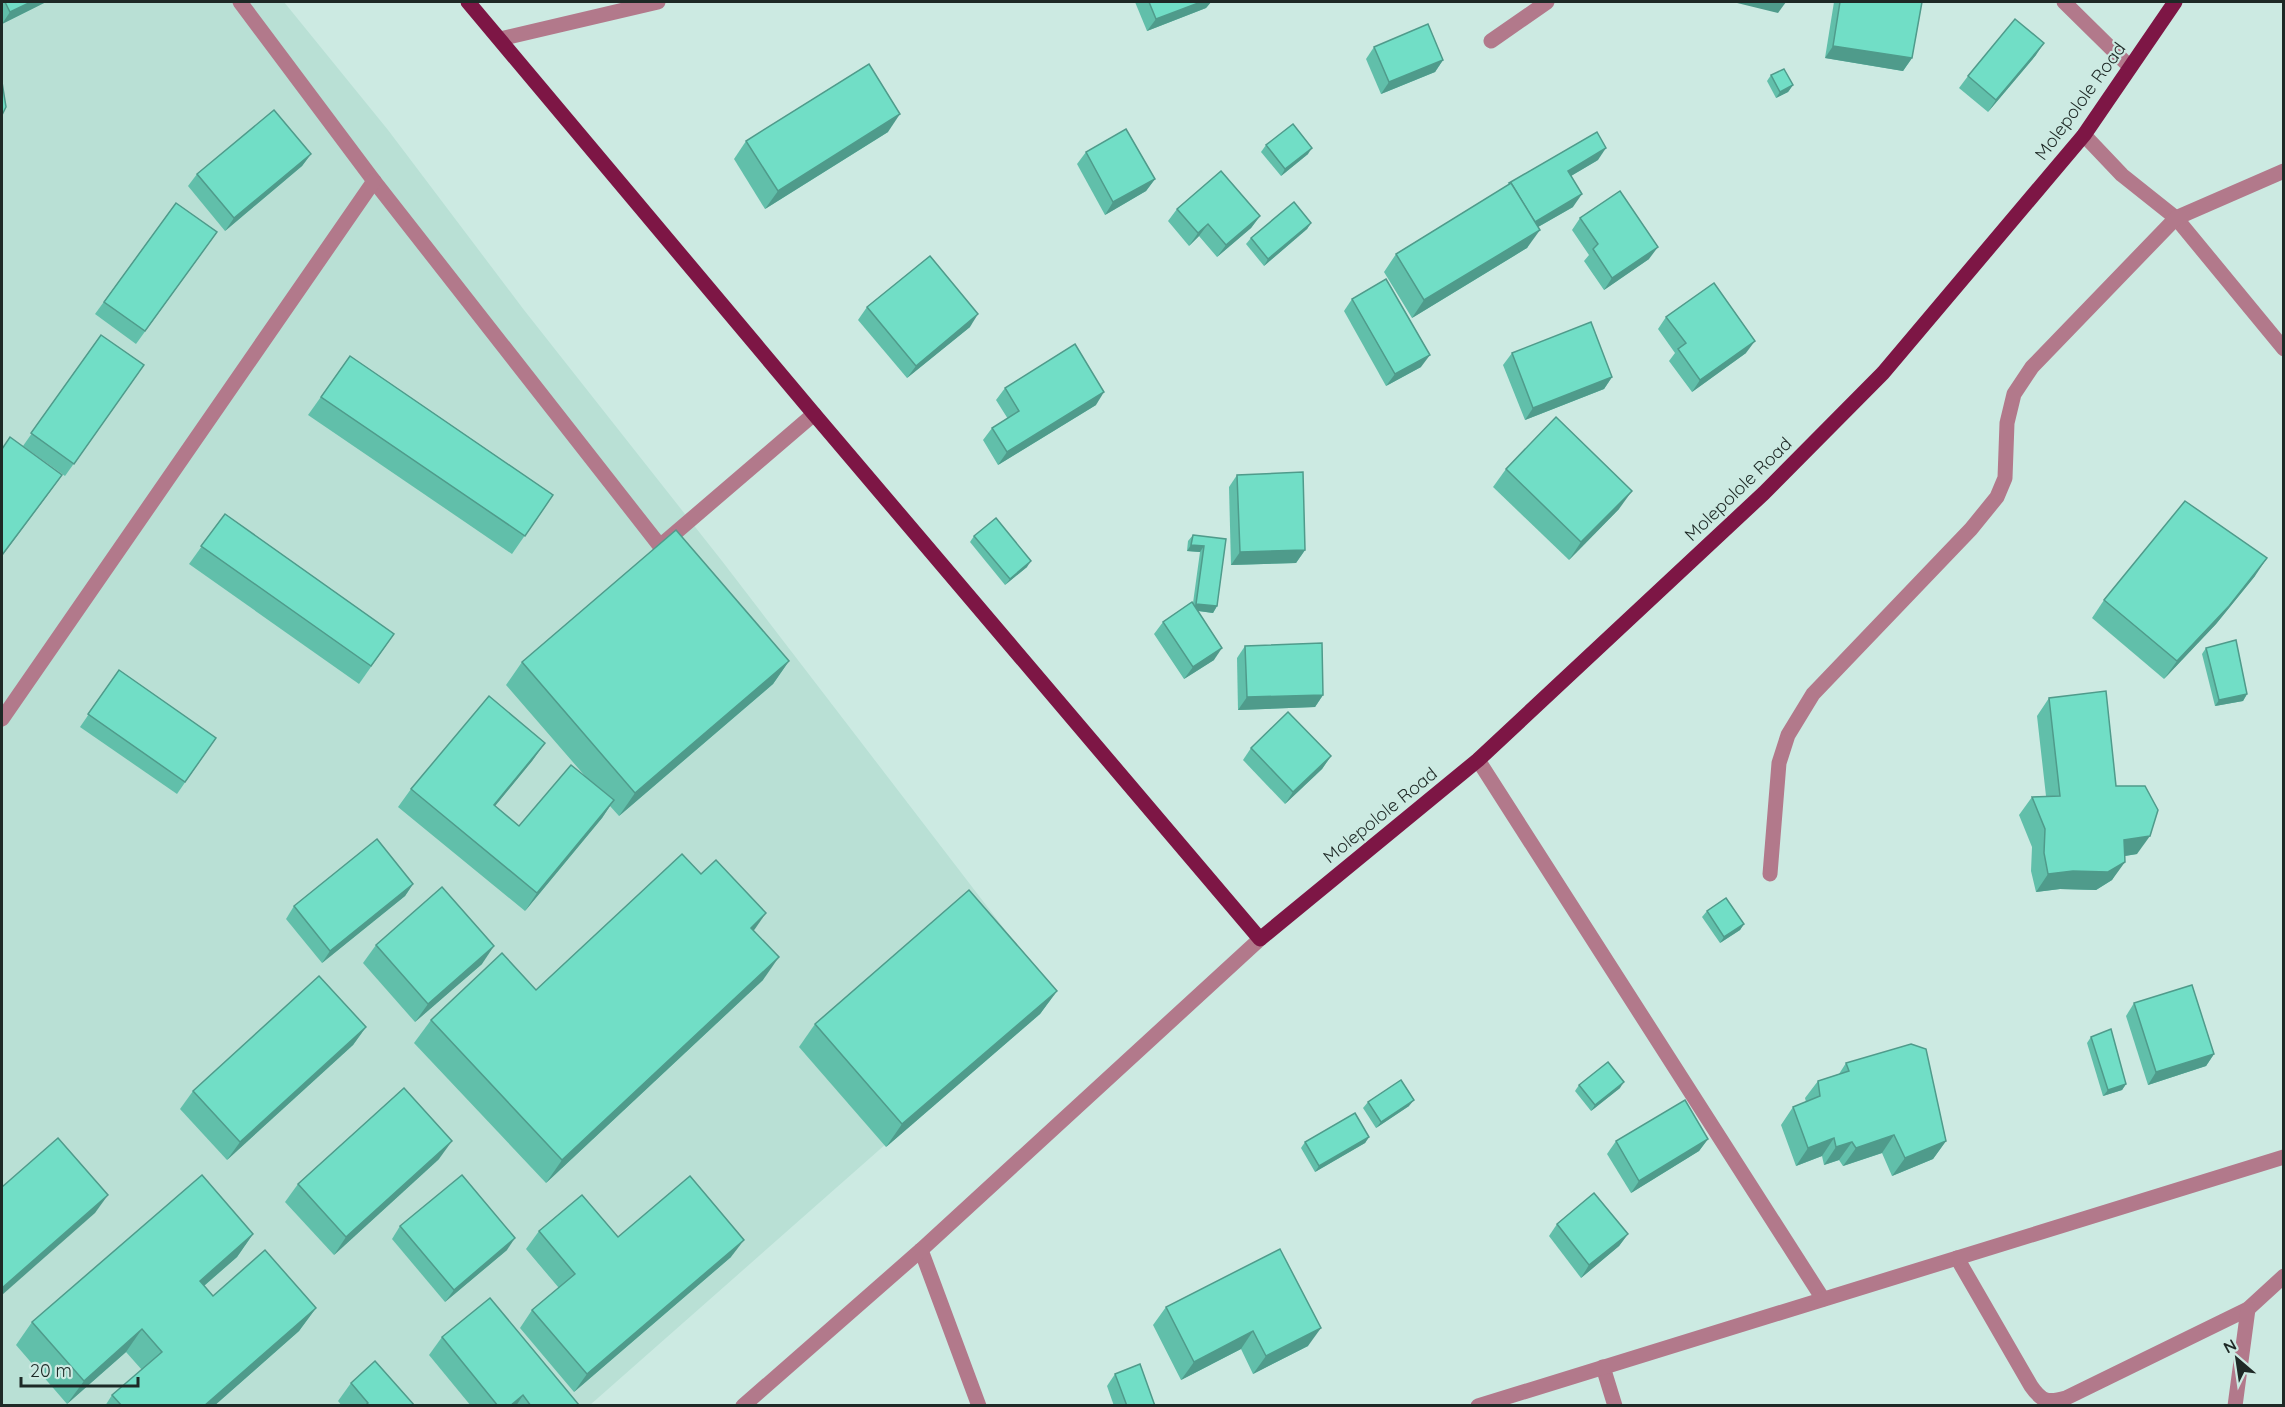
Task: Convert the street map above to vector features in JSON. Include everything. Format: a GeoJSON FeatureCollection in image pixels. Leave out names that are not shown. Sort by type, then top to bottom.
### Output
{"type":"FeatureCollection","features":[{"type":"Feature","properties":{"kind":"main road"},"geometry":{"type":"LineString","coordinates":[[468,2],[1260,939]]}},
{"type":"Feature","properties":{"kind":"main road","name":"Molepolole Road"},"geometry":{"type":"LineString","coordinates":[[1260,939],[1478,760],[1764,493],[1883,373],[2084,135],[2175,2]]}},
{"type":"Feature","properties":{"kind":"street"},"geometry":{"type":"LineString","coordinates":[[240,2],[374,181],[660,546],[814,414]]}},
{"type":"Feature","properties":{"kind":"street"},"geometry":{"type":"LineString","coordinates":[[500,39],[658,2]]}},
{"type":"Feature","properties":{"kind":"street"},"geometry":{"type":"LineString","coordinates":[[1491,41],[1547,2]]}},
{"type":"Feature","properties":{"kind":"street"},"geometry":{"type":"LineString","coordinates":[[2064,2],[2130,67]]}},
{"type":"Feature","properties":{"kind":"street"},"geometry":{"type":"LineString","coordinates":[[2084,135],[2122,175],[2176,218],[2283,349]]}},
{"type":"Feature","properties":{"kind":"street"},"geometry":{"type":"LineString","coordinates":[[1770,874],[1779,763],[1788,735],[1813,694],[1971,529],[1997,497],[2005,478],[2007,423],[2014,394],[2032,367],[2176,218],[2283,171]]}},
{"type":"Feature","properties":{"kind":"street"},"geometry":{"type":"LineString","coordinates":[[2,719],[374,181]]}},
{"type":"Feature","properties":{"kind":"street"},"geometry":{"type":"LineString","coordinates":[[1478,760],[1823,1299]]}},
{"type":"Feature","properties":{"kind":"street"},"geometry":{"type":"LineString","coordinates":[[742,1406],[921,1250],[1260,939]]}},
{"type":"Feature","properties":{"kind":"street"},"geometry":{"type":"LineString","coordinates":[[1478,1406],[2283,1157]]}},
{"type":"Feature","properties":{"kind":"street"},"geometry":{"type":"LineString","coordinates":[[921,1250],[979,1406]]}},
{"type":"Feature","properties":{"kind":"street"},"geometry":{"type":"LineString","coordinates":[[1957,1258],[2038,1397],[2051,1402],[2066,1398],[2248,1309],[2283,1276]]}},
{"type":"Feature","properties":{"kind":"street"},"geometry":{"type":"LineString","coordinates":[[2235,1406],[2248,1309]]}},
{"type":"Feature","properties":{"kind":"street"},"geometry":{"type":"LineString","coordinates":[[1603,1367],[1615,1406]]}},
{"type":"Feature","properties":{"kind":"shaded area"},"geometry":{"type":"Polygon","coordinates":[[[2,2],[284,2],[388,130],[524,310],[722,561],[1055,995],[590,1405],[2,1406],[2,2]]]}},
{"type":"Feature","properties":{"kind":"building"},"geometry":{"type":"Polygon","coordinates":[[[5,2],[31,2],[10,12],[5,2]]]}},
{"type":"Feature","properties":{"kind":"building"},"geometry":{"type":"Polygon","coordinates":[[[1149,2],[1201,2],[1156,19],[1149,2]]]}},
{"type":"Feature","properties":{"kind":"building"},"geometry":{"type":"Polygon","coordinates":[[[1840,2],[1922,2],[1912,58],[1833,46],[1840,2]]]}},
{"type":"Feature","properties":{"kind":"building"},"geometry":{"type":"Polygon","coordinates":[[[2015,19],[2044,43],[1996,100],[1968,76],[2015,19]]]}},
{"type":"Feature","properties":{"kind":"building"},"geometry":{"type":"Polygon","coordinates":[[[1428,24],[1443,60],[1389,82],[1374,47],[1428,24]]]}},
{"type":"Feature","properties":{"kind":"building"},"geometry":{"type":"Polygon","coordinates":[[[869,64],[900,114],[778,191],[746,141],[869,64]]]}},
{"type":"Feature","properties":{"kind":"building"},"geometry":{"type":"Polygon","coordinates":[[[1784,69],[1793,85],[1780,92],[1771,75],[1784,69]]]}},
{"type":"Feature","properties":{"kind":"building"},"geometry":{"type":"Polygon","coordinates":[[[2,82],[6,107],[2,115],[2,82]]]}},
{"type":"Feature","properties":{"kind":"building"},"geometry":{"type":"Polygon","coordinates":[[[274,110],[311,154],[234,218],[197,174],[274,110]]]}},
{"type":"Feature","properties":{"kind":"building"},"geometry":{"type":"Polygon","coordinates":[[[1293,124],[1312,148],[1285,169],[1266,145],[1293,124]]]}},
{"type":"Feature","properties":{"kind":"building"},"geometry":{"type":"Polygon","coordinates":[[[1126,129],[1155,179],[1113,202],[1086,152],[1126,129]]]}},
{"type":"Feature","properties":{"kind":"building"},"geometry":{"type":"Polygon","coordinates":[[[1597,132],[1606,148],[1568,171],[1582,194],[1535,222],[1509,183],[1597,132]]]}},
{"type":"Feature","properties":{"kind":"building"},"geometry":{"type":"Polygon","coordinates":[[[1221,171],[1260,216],[1226,245],[1208,224],[1198,233],[1177,209],[1221,171]]]}},
{"type":"Feature","properties":{"kind":"building"},"geometry":{"type":"Polygon","coordinates":[[[1511,183],[1540,230],[1424,300],[1396,254],[1511,183]]]}},
{"type":"Feature","properties":{"kind":"building"},"geometry":{"type":"Polygon","coordinates":[[[1620,191],[1658,247],[1612,278],[1593,249],[1598,244],[1580,218],[1620,191]]]}},
{"type":"Feature","properties":{"kind":"building"},"geometry":{"type":"Polygon","coordinates":[[[1294,202],[1311,223],[1268,259],[1251,238],[1294,202]]]}},
{"type":"Feature","properties":{"kind":"building"},"geometry":{"type":"Polygon","coordinates":[[[176,203],[217,232],[145,331],[104,302],[176,203]]]}},
{"type":"Feature","properties":{"kind":"building"},"geometry":{"type":"Polygon","coordinates":[[[930,256],[978,314],[916,366],[867,307],[930,256]]]}},
{"type":"Feature","properties":{"kind":"building"},"geometry":{"type":"Polygon","coordinates":[[[1386,279],[1430,355],[1395,374],[1352,299],[1386,279]]]}},
{"type":"Feature","properties":{"kind":"building"},"geometry":{"type":"Polygon","coordinates":[[[1714,283],[1755,341],[1700,380],[1678,349],[1686,343],[1666,317],[1714,283]]]}},
{"type":"Feature","properties":{"kind":"building"},"geometry":{"type":"Polygon","coordinates":[[[1591,322],[1612,377],[1533,408],[1512,353],[1591,322]]]}},
{"type":"Feature","properties":{"kind":"building"},"geometry":{"type":"Polygon","coordinates":[[[101,335],[144,365],[74,464],[31,433],[101,335]]]}},
{"type":"Feature","properties":{"kind":"building"},"geometry":{"type":"Polygon","coordinates":[[[1075,344],[1104,392],[1007,452],[992,428],[1019,411],[1005,388],[1075,344]]]}},
{"type":"Feature","properties":{"kind":"building"},"geometry":{"type":"Polygon","coordinates":[[[350,356],[553,495],[525,536],[321,397],[350,356]]]}},
{"type":"Feature","properties":{"kind":"building"},"geometry":{"type":"Polygon","coordinates":[[[1556,417],[1632,491],[1581,542],[1506,469],[1556,417]]]}},
{"type":"Feature","properties":{"kind":"building"},"geometry":{"type":"Polygon","coordinates":[[[10,437],[62,475],[2,555],[2,449],[10,437]]]}},
{"type":"Feature","properties":{"kind":"building"},"geometry":{"type":"Polygon","coordinates":[[[1303,472],[1305,550],[1240,552],[1237,475],[1303,472]]]}},
{"type":"Feature","properties":{"kind":"building"},"geometry":{"type":"Polygon","coordinates":[[[2185,501],[2267,558],[2229,606],[2177,661],[2104,600],[2185,501]]]}},
{"type":"Feature","properties":{"kind":"building"},"geometry":{"type":"Polygon","coordinates":[[[225,514],[394,634],[371,666],[201,546],[225,514]]]}},
{"type":"Feature","properties":{"kind":"building"},"geometry":{"type":"Polygon","coordinates":[[[996,518],[1031,561],[1010,579],[974,536],[996,518]]]}},
{"type":"Feature","properties":{"kind":"building"},"geometry":{"type":"Polygon","coordinates":[[[676,530],[789,661],[635,793],[522,662],[676,530]]]}},
{"type":"Feature","properties":{"kind":"building"},"geometry":{"type":"Polygon","coordinates":[[[1193,535],[1226,539],[1217,606],[1196,604],[1204,546],[1191,545],[1193,535]]]}},
{"type":"Feature","properties":{"kind":"building"},"geometry":{"type":"Polygon","coordinates":[[[1192,602],[1222,648],[1193,667],[1163,622],[1192,602]]]}},
{"type":"Feature","properties":{"kind":"building"},"geometry":{"type":"Polygon","coordinates":[[[2236,640],[2247,694],[2219,700],[2206,648],[2236,640]]]}},
{"type":"Feature","properties":{"kind":"building"},"geometry":{"type":"Polygon","coordinates":[[[1322,643],[1323,695],[1247,697],[1245,646],[1322,643]]]}},
{"type":"Feature","properties":{"kind":"building"},"geometry":{"type":"Polygon","coordinates":[[[119,670],[216,738],[185,782],[88,714],[119,670]]]}},
{"type":"Feature","properties":{"kind":"building"},"geometry":{"type":"Polygon","coordinates":[[[2106,691],[2116,786],[2145,786],[2158,810],[2150,836],[2124,840],[2125,862],[2108,872],[2073,871],[2048,874],[2044,853],[2045,829],[2032,797],[2060,796],[2049,698],[2106,691]]]}},
{"type":"Feature","properties":{"kind":"building"},"geometry":{"type":"Polygon","coordinates":[[[489,696],[545,743],[494,805],[519,826],[571,765],[614,800],[537,893],[411,789],[489,696]]]}},
{"type":"Feature","properties":{"kind":"building"},"geometry":{"type":"Polygon","coordinates":[[[1288,712],[1331,756],[1293,792],[1251,748],[1288,712]]]}},
{"type":"Feature","properties":{"kind":"building"},"geometry":{"type":"Polygon","coordinates":[[[377,839],[413,884],[330,951],[294,906],[377,839]]]}},
{"type":"Feature","properties":{"kind":"building"},"geometry":{"type":"Polygon","coordinates":[[[682,854],[701,874],[716,860],[766,913],[751,928],[779,957],[562,1160],[431,1020],[502,953],[536,990],[682,854]]]}},
{"type":"Feature","properties":{"kind":"building"},"geometry":{"type":"Polygon","coordinates":[[[442,887],[494,946],[428,1004],[376,945],[442,887]]]}},
{"type":"Feature","properties":{"kind":"building"},"geometry":{"type":"Polygon","coordinates":[[[969,890],[1057,991],[902,1124],[815,1024],[969,890]]]}},
{"type":"Feature","properties":{"kind":"building"},"geometry":{"type":"Polygon","coordinates":[[[1726,898],[1744,924],[1724,937],[1707,911],[1726,898]]]}},
{"type":"Feature","properties":{"kind":"building"},"geometry":{"type":"Polygon","coordinates":[[[319,976],[366,1027],[240,1142],[193,1091],[319,976]]]}},
{"type":"Feature","properties":{"kind":"building"},"geometry":{"type":"Polygon","coordinates":[[[2192,985],[2214,1054],[2156,1072],[2134,1003],[2192,985]]]}},
{"type":"Feature","properties":{"kind":"building"},"geometry":{"type":"Polygon","coordinates":[[[2111,1029],[2126,1084],[2108,1090],[2091,1037],[2111,1029]]]}},
{"type":"Feature","properties":{"kind":"building"},"geometry":{"type":"Polygon","coordinates":[[[1911,1044],[1926,1049],[1946,1141],[1905,1158],[1894,1135],[1856,1148],[1852,1142],[1836,1147],[1834,1138],[1808,1148],[1793,1107],[1820,1096],[1818,1081],[1849,1071],[1846,1063],[1911,1044]]]}},
{"type":"Feature","properties":{"kind":"building"},"geometry":{"type":"Polygon","coordinates":[[[1608,1062],[1624,1082],[1595,1105],[1579,1085],[1608,1062]]]}},
{"type":"Feature","properties":{"kind":"building"},"geometry":{"type":"Polygon","coordinates":[[[1401,1080],[1414,1100],[1381,1122],[1368,1102],[1401,1080]]]}},
{"type":"Feature","properties":{"kind":"building"},"geometry":{"type":"Polygon","coordinates":[[[404,1088],[452,1141],[346,1237],[298,1184],[404,1088]]]}},
{"type":"Feature","properties":{"kind":"building"},"geometry":{"type":"Polygon","coordinates":[[[1685,1100],[1708,1139],[1639,1181],[1616,1141],[1685,1100]]]}},
{"type":"Feature","properties":{"kind":"building"},"geometry":{"type":"Polygon","coordinates":[[[1355,1113],[1369,1137],[1319,1166],[1305,1142],[1355,1113]]]}},
{"type":"Feature","properties":{"kind":"building"},"geometry":{"type":"Polygon","coordinates":[[[58,1138],[108,1195],[2,1288],[2,1187],[58,1138]]]}},
{"type":"Feature","properties":{"kind":"building"},"geometry":{"type":"Polygon","coordinates":[[[202,1175],[253,1234],[200,1281],[213,1296],[265,1250],[316,1308],[204,1406],[122,1406],[112,1395],[162,1352],[142,1329],[84,1381],[32,1322],[202,1175]]]}},
{"type":"Feature","properties":{"kind":"building"},"geometry":{"type":"Polygon","coordinates":[[[462,1175],[515,1238],[454,1290],[400,1226],[462,1175]]]}},
{"type":"Feature","properties":{"kind":"building"},"geometry":{"type":"Polygon","coordinates":[[[690,1176],[744,1240],[587,1374],[532,1310],[575,1274],[539,1231],[582,1195],[618,1237],[690,1176]]]}},
{"type":"Feature","properties":{"kind":"building"},"geometry":{"type":"Polygon","coordinates":[[[1594,1193],[1628,1234],[1589,1265],[1557,1224],[1594,1193]]]}},
{"type":"Feature","properties":{"kind":"building"},"geometry":{"type":"Polygon","coordinates":[[[1280,1249],[1321,1328],[1266,1356],[1253,1331],[1194,1362],[1166,1307],[1280,1249]]]}},
{"type":"Feature","properties":{"kind":"building"},"geometry":{"type":"Polygon","coordinates":[[[490,1298],[579,1406],[531,1406],[523,1395],[510,1406],[498,1406],[442,1337],[490,1298]]]}},
{"type":"Feature","properties":{"kind":"building"},"geometry":{"type":"Polygon","coordinates":[[[375,1361],[415,1406],[365,1406],[368,1403],[351,1383],[375,1361]]]}},
{"type":"Feature","properties":{"kind":"building"},"geometry":{"type":"Polygon","coordinates":[[[1140,1364],[1155,1406],[1127,1406],[1115,1374],[1140,1364]]]}}]}
